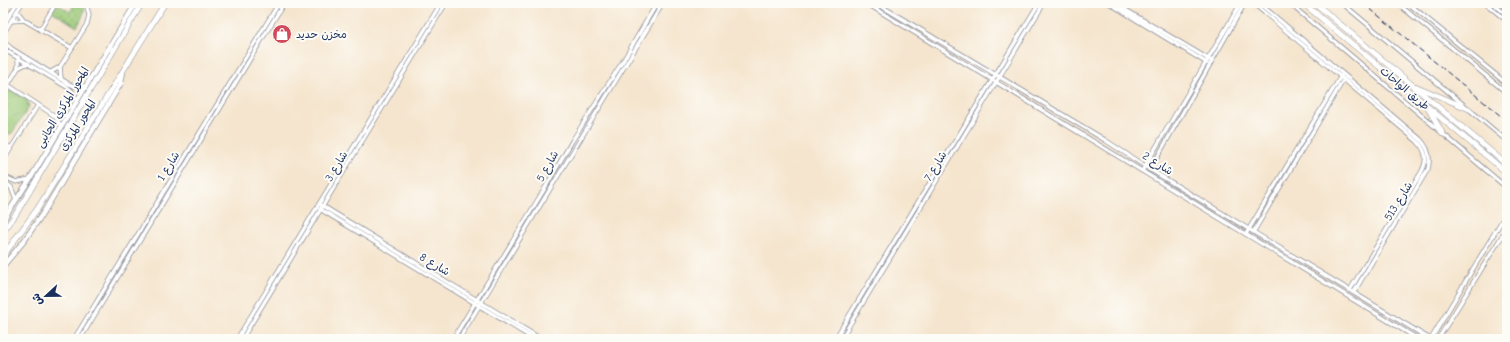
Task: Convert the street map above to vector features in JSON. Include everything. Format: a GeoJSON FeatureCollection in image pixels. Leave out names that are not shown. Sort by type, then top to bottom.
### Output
{"type":"FeatureCollection","features":[{"type":"Feature","properties":{"kind":"highway","name":"المحور المركزى"},"geometry":{"type":"LineString","coordinates":[[3,232],[16,214],[142,3]]}},
{"type":"Feature","properties":{"kind":"highway","name":"المحور المركزى"},"geometry":{"type":"LineString","coordinates":[[3,256],[38,208],[165,3]]}},
{"type":"Feature","properties":{"kind":"highway","name":"طريق الواحات"},"geometry":{"type":"LineString","coordinates":[[1315,3],[1507,165]]}},
{"type":"Feature","properties":{"kind":"highway","name":"طريق الواحات"},"geometry":{"type":"LineString","coordinates":[[1306,4],[1507,174]]}},
{"type":"Feature","properties":{"kind":"highway"},"geometry":{"type":"LineString","coordinates":[[109,48],[114,51]]}},
{"type":"Feature","properties":{"kind":"highway"},"geometry":{"type":"LineString","coordinates":[[1409,83],[1469,109]]}},
{"type":"Feature","properties":{"kind":"highway"},"geometry":{"type":"LineString","coordinates":[[1427,106],[1443,134]]}},
{"type":"Feature","properties":{"kind":"main road","name":"المحور المركزى الجانبى"},"geometry":{"type":"LineString","coordinates":[[3,220],[30,179],[135,3]]}},
{"type":"Feature","properties":{"kind":"main road"},"geometry":{"type":"LineString","coordinates":[[3,266],[24,241],[45,210],[121,83],[123,72]]}},
{"type":"Feature","properties":{"kind":"street"},"geometry":{"type":"LineString","coordinates":[[3,34],[17,3]]}},
{"type":"Feature","properties":{"kind":"street"},"geometry":{"type":"LineString","coordinates":[[15,10],[22,3]]}},
{"type":"Feature","properties":{"kind":"street"},"geometry":{"type":"LineString","coordinates":[[40,30],[56,3]]}},
{"type":"Feature","properties":{"kind":"street"},"geometry":{"type":"LineString","coordinates":[[51,72],[60,67],[88,22],[89,14],[86,3]]}},
{"type":"Feature","properties":{"kind":"street","name":"شارع 1"},"geometry":{"type":"LineString","coordinates":[[74,339],[279,3]]}},
{"type":"Feature","properties":{"kind":"street","name":"شارع 1"},"geometry":{"type":"LineString","coordinates":[[80,339],[284,3]]}},
{"type":"Feature","properties":{"kind":"street","name":"شارع 3"},"geometry":{"type":"LineString","coordinates":[[242,339],[441,3]]}},
{"type":"Feature","properties":{"kind":"street","name":"شارع 3"},"geometry":{"type":"LineString","coordinates":[[320,207],[446,3]]}},
{"type":"Feature","properties":{"kind":"street","name":"شارع 5"},"geometry":{"type":"LineString","coordinates":[[453,339],[657,3]]}},
{"type":"Feature","properties":{"kind":"street","name":"شارع 5"},"geometry":{"type":"LineString","coordinates":[[460,339],[663,3]]}},
{"type":"Feature","properties":{"kind":"street","name":"شارع 2"},"geometry":{"type":"LineString","coordinates":[[866,3],[1418,339]]}},
{"type":"Feature","properties":{"kind":"street","name":"شارع 2"},"geometry":{"type":"LineString","coordinates":[[876,3],[1106,141],[1146,167],[1254,231],[1430,339]]}},
{"type":"Feature","properties":{"kind":"street","name":"شارع 7"},"geometry":{"type":"LineString","coordinates":[[835,339],[1039,3]]}},
{"type":"Feature","properties":{"kind":"street","name":"شارع 7"},"geometry":{"type":"LineString","coordinates":[[840,339],[1044,3]]}},
{"type":"Feature","properties":{"kind":"street"},"geometry":{"type":"LineString","coordinates":[[1109,3],[1142,21]]}},
{"type":"Feature","properties":{"kind":"street"},"geometry":{"type":"LineString","coordinates":[[1114,3],[1212,63]]}},
{"type":"Feature","properties":{"kind":"street"},"geometry":{"type":"LineString","coordinates":[[1147,174],[1151,170],[1212,63],[1240,3]]}},
{"type":"Feature","properties":{"kind":"street"},"geometry":{"type":"LineString","coordinates":[[1142,171],[1146,167],[1208,61],[1245,3]]}},
{"type":"Feature","properties":{"kind":"street"},"geometry":{"type":"LineString","coordinates":[[1253,3],[1343,77]]}},
{"type":"Feature","properties":{"kind":"street"},"geometry":{"type":"LineString","coordinates":[[1258,3],[1343,77]]}},
{"type":"Feature","properties":{"kind":"street","name":"طريق الواحات"},"geometry":{"type":"LineString","coordinates":[[1289,3],[1507,188]]}},
{"type":"Feature","properties":{"kind":"street"},"geometry":{"type":"LineString","coordinates":[[1342,3],[1507,141]]}},
{"type":"Feature","properties":{"kind":"street"},"geometry":{"type":"LineString","coordinates":[[1397,3],[1507,93]]}},
{"type":"Feature","properties":{"kind":"street"},"geometry":{"type":"LineString","coordinates":[[1408,3],[1507,84]]}},
{"type":"Feature","properties":{"kind":"street"},"geometry":{"type":"LineString","coordinates":[[1485,3],[1507,21]]}},
{"type":"Feature","properties":{"kind":"street"},"geometry":{"type":"LineString","coordinates":[[1492,3],[1507,15]]}},
{"type":"Feature","properties":{"kind":"street"},"geometry":{"type":"LineString","coordinates":[[3,8],[15,10],[24,20],[72,48]]}},
{"type":"Feature","properties":{"kind":"street"},"geometry":{"type":"LineString","coordinates":[[3,8],[10,19]]}},
{"type":"Feature","properties":{"kind":"street"},"geometry":{"type":"LineString","coordinates":[[3,26],[10,19],[24,20]]}},
{"type":"Feature","properties":{"kind":"street"},"geometry":{"type":"LineString","coordinates":[[3,42],[12,49],[74,86],[86,86]]}},
{"type":"Feature","properties":{"kind":"street"},"geometry":{"type":"LineString","coordinates":[[3,49],[70,89],[77,100]]}},
{"type":"Feature","properties":{"kind":"street"},"geometry":{"type":"LineString","coordinates":[[3,93],[18,68],[18,57]]}},
{"type":"Feature","properties":{"kind":"street"},"geometry":{"type":"LineString","coordinates":[[18,68],[28,63]]}},
{"type":"Feature","properties":{"kind":"street"},"geometry":{"type":"LineString","coordinates":[[60,67],[61,78]]}},
{"type":"Feature","properties":{"kind":"street"},"geometry":{"type":"LineString","coordinates":[[1246,234],[1343,77]]}},
{"type":"Feature","properties":{"kind":"street"},"geometry":{"type":"LineString","coordinates":[[1254,231],[1343,77]]}},
{"type":"Feature","properties":{"kind":"street","name":"شارع 513"},"geometry":{"type":"LineString","coordinates":[[1343,77],[1424,142],[1428,151],[1429,164],[1351,290],[1345,295]]}},
{"type":"Feature","properties":{"kind":"street"},"geometry":{"type":"LineString","coordinates":[[1498,85],[1502,80]]}},
{"type":"Feature","properties":{"kind":"street"},"geometry":{"type":"LineString","coordinates":[[8,85],[52,114],[61,126]]}},
{"type":"Feature","properties":{"kind":"street"},"geometry":{"type":"LineString","coordinates":[[3,161],[38,105]]}},
{"type":"Feature","properties":{"kind":"street"},"geometry":{"type":"LineString","coordinates":[[1177,113],[1182,116]]}},
{"type":"Feature","properties":{"kind":"street"},"geometry":{"type":"LineString","coordinates":[[52,114],[68,116]]}},
{"type":"Feature","properties":{"kind":"street"},"geometry":{"type":"LineString","coordinates":[[580,128],[586,131]]}},
{"type":"Feature","properties":{"kind":"street"},"geometry":{"type":"LineString","coordinates":[[1103,147],[1106,141]]}},
{"type":"Feature","properties":{"kind":"street"},"geometry":{"type":"LineString","coordinates":[[3,143],[11,148]]}},
{"type":"Feature","properties":{"kind":"street"},"geometry":{"type":"LineString","coordinates":[[3,176],[16,182],[30,179]]}},
{"type":"Feature","properties":{"kind":"street"},"geometry":{"type":"LineString","coordinates":[[3,181],[11,187],[16,201]]}},
{"type":"Feature","properties":{"kind":"street","name":"شارع 8"},"geometry":{"type":"LineString","coordinates":[[320,207],[476,302],[541,339]]}},
{"type":"Feature","properties":{"kind":"street"},"geometry":{"type":"LineString","coordinates":[[1430,339],[1507,212]]}},
{"type":"Feature","properties":{"kind":"street"},"geometry":{"type":"LineString","coordinates":[[1438,339],[1507,228]]}},
{"type":"Feature","properties":{"kind":"street","name":"شارع 3"},"geometry":{"type":"LineString","coordinates":[[237,339],[275,282]]}},
{"type":"Feature","properties":{"kind":"street","name":"شارع 8"},"geometry":{"type":"LineString","coordinates":[[480,304],[534,339]]}},
{"type":"Feature","properties":{"kind":"green space"},"geometry":{"type":"Polygon","coordinates":[[[75,3],[84,3],[83,15],[77,27],[52,11],[57,4],[70,12],[75,3]]]}},
{"type":"Feature","properties":{"kind":"green space"},"geometry":{"type":"Polygon","coordinates":[[[7,91],[14,91],[27,99],[29,107],[12,133],[7,135],[3,133],[3,97],[7,91]]]}},
{"type":"Feature","properties":{"kind":"railway"},"geometry":{"type":"LineString","coordinates":[[1363,3],[1507,121]]}},
{"type":"Feature","properties":{"kind":"place","name":"مخزن حديد"},"geometry":{"type":"Point","coordinates":[282,34]}}]}
